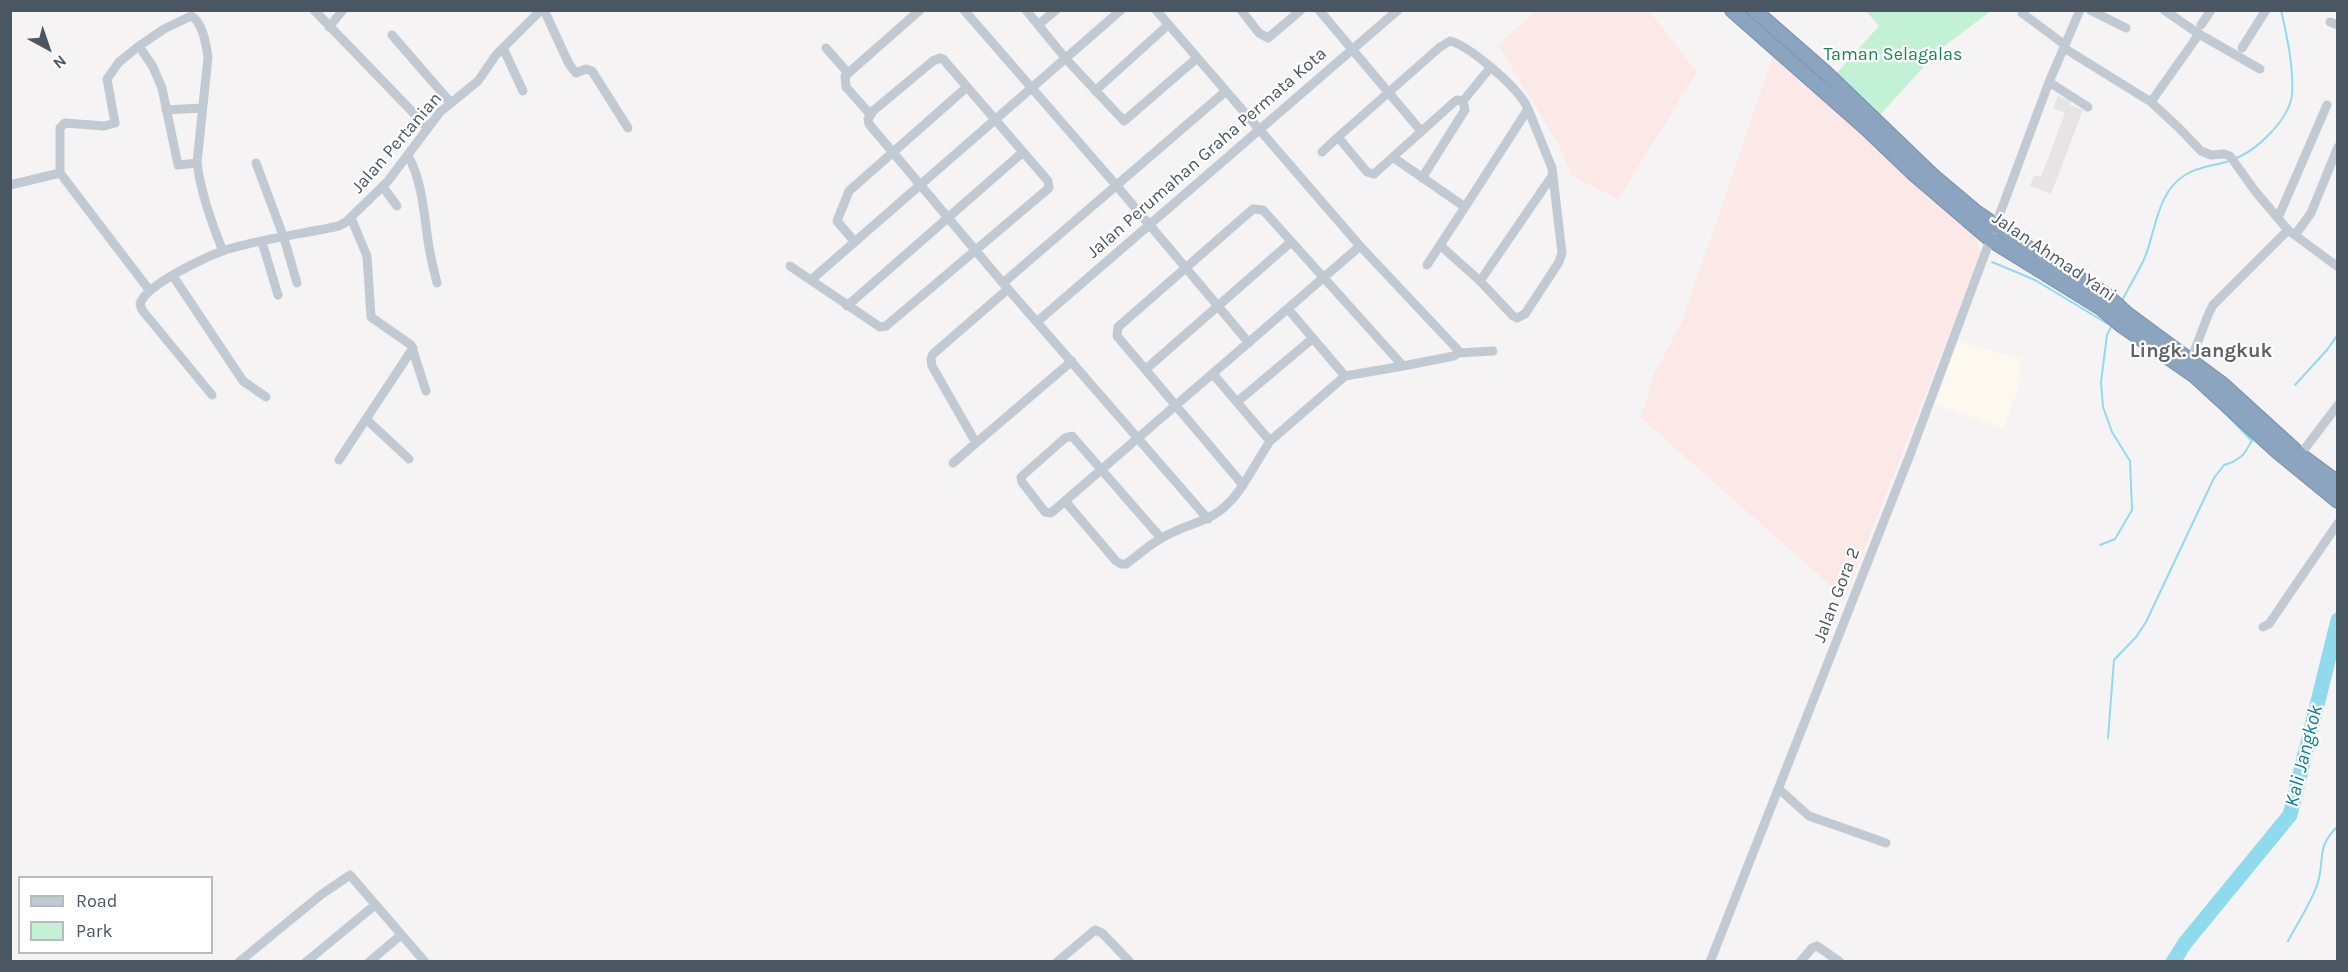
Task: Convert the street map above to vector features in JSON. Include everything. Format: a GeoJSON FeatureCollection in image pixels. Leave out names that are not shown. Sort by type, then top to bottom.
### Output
{"type":"FeatureCollection","features":[{"type":"Feature","properties":{"kind":"highway","name":"Jalan Ahmad Yani"},"geometry":{"type":"LineString","coordinates":[[1732,10],[1991,240],[2097,297],[2143,333]]}},
{"type":"Feature","properties":{"kind":"highway"},"geometry":{"type":"LineString","coordinates":[[1754,10],[1826,73],[1932,175],[1995,225],[2097,297]]}},
{"type":"Feature","properties":{"kind":"highway"},"geometry":{"type":"LineString","coordinates":[[2143,333],[2191,360],[2222,384],[2300,455],[2337,483]]}},
{"type":"Feature","properties":{"kind":"highway"},"geometry":{"type":"LineString","coordinates":[[2143,333],[2192,380],[2337,501]]}},
{"type":"Feature","properties":{"kind":"street"},"geometry":{"type":"LineString","coordinates":[[314,10],[428,128]]}},
{"type":"Feature","properties":{"kind":"street"},"geometry":{"type":"LineString","coordinates":[[328,27],[343,10]]}},
{"type":"Feature","properties":{"kind":"street"},"geometry":{"type":"LineString","coordinates":[[542,10],[569,64],[576,73],[586,69],[592,71],[628,128]]}},
{"type":"Feature","properties":{"kind":"street","name":"Jalan Pertanian"},"geometry":{"type":"LineString","coordinates":[[150,291],[173,276],[223,251],[339,226],[351,218],[383,187],[440,112],[478,81],[503,48],[542,10]]}},
{"type":"Feature","properties":{"kind":"street"},"geometry":{"type":"LineString","coordinates":[[870,114],[845,84],[845,76],[920,10]]}},
{"type":"Feature","properties":{"kind":"street"},"geometry":{"type":"LineString","coordinates":[[964,10],[1249,342]]}},
{"type":"Feature","properties":{"kind":"street"},"geometry":{"type":"LineString","coordinates":[[1026,10],[1066,59],[1124,121],[1197,58]]}},
{"type":"Feature","properties":{"kind":"street"},"geometry":{"type":"LineString","coordinates":[[1038,25],[1056,10]]}},
{"type":"Feature","properties":{"kind":"street"},"geometry":{"type":"LineString","coordinates":[[811,280],[1121,10]]}},
{"type":"Feature","properties":{"kind":"street"},"geometry":{"type":"LineString","coordinates":[[1245,12],[1259,33],[1268,38],[1301,10]]}},
{"type":"Feature","properties":{"kind":"street"},"geometry":{"type":"LineString","coordinates":[[1319,10],[1421,131]]}},
{"type":"Feature","properties":{"kind":"street","name":"Jalan Perumahan Graha Permata Kota"},"geometry":{"type":"LineString","coordinates":[[1038,321],[1398,10]]}},
{"type":"Feature","properties":{"kind":"street","name":"Jalan Gora 2"},"geometry":{"type":"LineString","coordinates":[[1710,962],[1991,240],[2049,82],[2080,10]]}},
{"type":"Feature","properties":{"kind":"street"},"geometry":{"type":"LineString","coordinates":[[2090,10],[2126,28]]}},
{"type":"Feature","properties":{"kind":"street"},"geometry":{"type":"LineString","coordinates":[[2164,10],[2200,30],[2260,69]]}},
{"type":"Feature","properties":{"kind":"street"},"geometry":{"type":"LineString","coordinates":[[2151,102],[2211,10]]}},
{"type":"Feature","properties":{"kind":"street"},"geometry":{"type":"LineString","coordinates":[[2242,48],[2266,10]]}},
{"type":"Feature","properties":{"kind":"street"},"geometry":{"type":"LineString","coordinates":[[1162,13],[1168,25],[1360,246],[1457,349],[1458,353]]}},
{"type":"Feature","properties":{"kind":"street"},"geometry":{"type":"LineString","coordinates":[[2022,13],[2064,46],[2151,102],[2201,151],[2211,155],[2224,154],[2233,159],[2255,191],[2292,233],[2337,267]]}},
{"type":"Feature","properties":{"kind":"street"},"geometry":{"type":"LineString","coordinates":[[212,395],[142,310],[141,301],[150,291],[60,173],[60,128],[65,123],[104,126],[115,123],[107,80],[119,62],[139,46],[190,16],[196,19],[208,57],[197,163],[203,193],[223,251]]}},
{"type":"Feature","properties":{"kind":"street"},"geometry":{"type":"LineString","coordinates":[[1095,91],[1168,25]]}},
{"type":"Feature","properties":{"kind":"street"},"geometry":{"type":"LineString","coordinates":[[392,35],[452,103]]}},
{"type":"Feature","properties":{"kind":"street"},"geometry":{"type":"LineString","coordinates":[[1322,152],[1440,47],[1450,41],[1461,45],[1514,88],[1528,109],[1552,168],[1562,253],[1525,314],[1517,318],[1441,246]]}},
{"type":"Feature","properties":{"kind":"street"},"geometry":{"type":"LineString","coordinates":[[139,46],[160,83],[178,165],[197,163]]}},
{"type":"Feature","properties":{"kind":"street"},"geometry":{"type":"LineString","coordinates":[[503,48],[523,91]]}},
{"type":"Feature","properties":{"kind":"street"},"geometry":{"type":"LineString","coordinates":[[826,48],[848,73]]}},
{"type":"Feature","properties":{"kind":"street"},"geometry":{"type":"LineString","coordinates":[[790,266],[880,327],[886,326],[975,251],[1049,188],[1048,181],[943,59],[937,59],[870,114],[869,124],[920,184],[975,251],[1005,286],[1038,321],[1208,519]]}},
{"type":"Feature","properties":{"kind":"street"},"geometry":{"type":"LineString","coordinates":[[1463,101],[1490,68]]}},
{"type":"Feature","properties":{"kind":"street"},"geometry":{"type":"LineString","coordinates":[[2049,82],[2088,107]]}},
{"type":"Feature","properties":{"kind":"street"},"geometry":{"type":"LineString","coordinates":[[854,242],[837,221],[846,195],[967,87]]}},
{"type":"Feature","properties":{"kind":"street"},"geometry":{"type":"LineString","coordinates":[[976,443],[932,366],[933,354],[1116,185],[1226,91]]}},
{"type":"Feature","properties":{"kind":"street"},"geometry":{"type":"LineString","coordinates":[[1338,137],[1371,174],[1378,172],[1453,103],[1457,100],[1463,101]]}},
{"type":"Feature","properties":{"kind":"street"},"geometry":{"type":"LineString","coordinates":[[1422,178],[1465,110],[1463,101]]}},
{"type":"Feature","properties":{"kind":"street"},"geometry":{"type":"LineString","coordinates":[[2278,218],[2327,105]]}},
{"type":"Feature","properties":{"kind":"street"},"geometry":{"type":"LineString","coordinates":[[166,110],[202,108]]}},
{"type":"Feature","properties":{"kind":"street"},"geometry":{"type":"LineString","coordinates":[[1427,265],[1528,109]]}},
{"type":"Feature","properties":{"kind":"street"},"geometry":{"type":"LineString","coordinates":[[2191,360],[2214,305],[2311,213],[2337,147]]}},
{"type":"Feature","properties":{"kind":"street"},"geometry":{"type":"LineString","coordinates":[[847,306],[1023,152]]}},
{"type":"Feature","properties":{"kind":"street"},"geometry":{"type":"LineString","coordinates":[[408,155],[421,195],[437,283]]}},
{"type":"Feature","properties":{"kind":"street"},"geometry":{"type":"LineString","coordinates":[[1394,158],[1465,207]]}},
{"type":"Feature","properties":{"kind":"street"},"geometry":{"type":"LineString","coordinates":[[256,163],[284,238],[297,283]]}},
{"type":"Feature","properties":{"kind":"street"},"geometry":{"type":"LineString","coordinates":[[10,185],[60,173]]}},
{"type":"Feature","properties":{"kind":"street"},"geometry":{"type":"LineString","coordinates":[[1480,281],[1552,176]]}},
{"type":"Feature","properties":{"kind":"street"},"geometry":{"type":"LineString","coordinates":[[383,187],[397,206]]}},
{"type":"Feature","properties":{"kind":"street"},"geometry":{"type":"LineString","coordinates":[[1243,485],[1117,336],[1117,330],[1253,209],[1263,210],[1403,366]]}},
{"type":"Feature","properties":{"kind":"street"},"geometry":{"type":"LineString","coordinates":[[351,218],[367,256],[371,317],[403,338],[412,348],[426,391]]}},
{"type":"Feature","properties":{"kind":"street"},"geometry":{"type":"LineString","coordinates":[[1146,369],[1291,242]]}},
{"type":"Feature","properties":{"kind":"street"},"geometry":{"type":"LineString","coordinates":[[262,243],[278,295]]}},
{"type":"Feature","properties":{"kind":"street"},"geometry":{"type":"LineString","coordinates":[[1161,538],[1101,470],[1074,438],[1070,436],[1023,474],[1022,482],[1045,512],[1051,513],[1101,470],[1176,405],[1213,374],[1360,246]]}},
{"type":"Feature","properties":{"kind":"street"},"geometry":{"type":"LineString","coordinates":[[173,276],[243,381],[266,397]]}},
{"type":"Feature","properties":{"kind":"street"},"geometry":{"type":"LineString","coordinates":[[1288,309],[1345,376]]}},
{"type":"Feature","properties":{"kind":"street"},"geometry":{"type":"LineString","coordinates":[[1237,402],[1312,339]]}},
{"type":"Feature","properties":{"kind":"street"},"geometry":{"type":"LineString","coordinates":[[339,460],[412,348]]}},
{"type":"Feature","properties":{"kind":"street"},"geometry":{"type":"LineString","coordinates":[[1065,501],[1116,561],[1126,564],[1161,538],[1208,519],[1231,503],[1270,441],[1345,376],[1458,353],[1493,351]]}},
{"type":"Feature","properties":{"kind":"street"},"geometry":{"type":"LineString","coordinates":[[953,463],[1072,361]]}},
{"type":"Feature","properties":{"kind":"street"},"geometry":{"type":"LineString","coordinates":[[1213,374],[1270,441]]}},
{"type":"Feature","properties":{"kind":"street"},"geometry":{"type":"LineString","coordinates":[[2300,455],[2337,405]]}},
{"type":"Feature","properties":{"kind":"street"},"geometry":{"type":"LineString","coordinates":[[366,419],[409,459]]}},
{"type":"Feature","properties":{"kind":"street"},"geometry":{"type":"LineString","coordinates":[[2263,627],[2269,624],[2337,523]]}},
{"type":"Feature","properties":{"kind":"street"},"geometry":{"type":"LineString","coordinates":[[1779,789],[1809,816],[1886,843]]}},
{"type":"Feature","properties":{"kind":"street"},"geometry":{"type":"LineString","coordinates":[[246,960],[350,875],[425,962]]}},
{"type":"Feature","properties":{"kind":"street"},"geometry":{"type":"LineString","coordinates":[[306,962],[375,904]]}},
{"type":"Feature","properties":{"kind":"street"},"geometry":{"type":"LineString","coordinates":[[1057,962],[1095,930],[1102,933],[1130,962]]}},
{"type":"Feature","properties":{"kind":"street"},"geometry":{"type":"LineString","coordinates":[[369,962],[401,935]]}},
{"type":"Feature","properties":{"kind":"street"},"geometry":{"type":"LineString","coordinates":[[1800,962],[1816,946],[1840,962]]}},
{"type":"Feature","properties":{"kind":"shaded area"},"geometry":{"type":"Polygon","coordinates":[[[1537,10],[1649,11],[1697,72],[1618,199],[1572,176],[1558,143],[1498,45],[1537,10]]]}},
{"type":"Feature","properties":{"kind":"shaded area"},"geometry":{"type":"Polygon","coordinates":[[[1773,56],[1971,225],[1981,253],[1845,598],[1640,417],[1652,378],[1682,322],[1773,56]]]}},
{"type":"Feature","properties":{"kind":"shaded area"},"geometry":{"type":"Polygon","coordinates":[[[2058,96],[2071,101],[2070,105],[2083,110],[2051,194],[2030,186],[2034,175],[2041,177],[2065,113],[2053,108],[2058,96]]]}},
{"type":"Feature","properties":{"kind":"shaded area"},"geometry":{"type":"Polygon","coordinates":[[[1958,341],[2021,359],[2019,387],[2004,428],[1935,405],[1958,341]]]}},
{"type":"Feature","properties":{"kind":"green space","name":"Taman Selagalas"},"geometry":{"type":"Polygon","coordinates":[[[1866,11],[1991,11],[1939,50],[1879,116],[1834,76],[1879,26],[1866,11]]]}},
{"type":"Feature","properties":{"kind":"waterway"},"geometry":{"type":"LineString","coordinates":[[2234,159],[2262,142],[2278,124],[2290,104],[2291,63],[2281,10]]}},
{"type":"Feature","properties":{"kind":"waterway"},"geometry":{"type":"LineString","coordinates":[[2121,303],[2145,257],[2168,191],[2190,172],[2229,161]]}},
{"type":"Feature","properties":{"kind":"waterway"},"geometry":{"type":"LineString","coordinates":[[1992,262],[2035,280],[2108,324]]}},
{"type":"Feature","properties":{"kind":"waterway"},"geometry":{"type":"LineString","coordinates":[[2100,545],[2115,539],[2132,510],[2130,461],[2112,432],[2103,407],[2101,382],[2107,335],[2112,325]]}},
{"type":"Feature","properties":{"kind":"waterway"},"geometry":{"type":"LineString","coordinates":[[2111,326],[2163,362]]}},
{"type":"Feature","properties":{"kind":"waterway"},"geometry":{"type":"LineString","coordinates":[[2295,385],[2327,350],[2338,334]]}},
{"type":"Feature","properties":{"kind":"waterway"},"geometry":{"type":"LineString","coordinates":[[2108,738],[2114,660],[2136,637],[2146,622],[2214,478],[2224,465],[2243,455],[2252,441],[2221,409]]}},
{"type":"Feature","properties":{"kind":"waterway","name":"Kali Jangkok"},"geometry":{"type":"LineString","coordinates":[[2173,962],[2185,943],[2290,815],[2338,620]]}},
{"type":"Feature","properties":{"kind":"waterway"},"geometry":{"type":"LineString","coordinates":[[2288,941],[2309,904],[2318,882],[2324,846],[2338,826]]}},
{"type":"Feature","properties":{"kind":"district","name":"Lingk. Jangkuk"},"geometry":{"type":"Point","coordinates":[2201,351]}}]}
